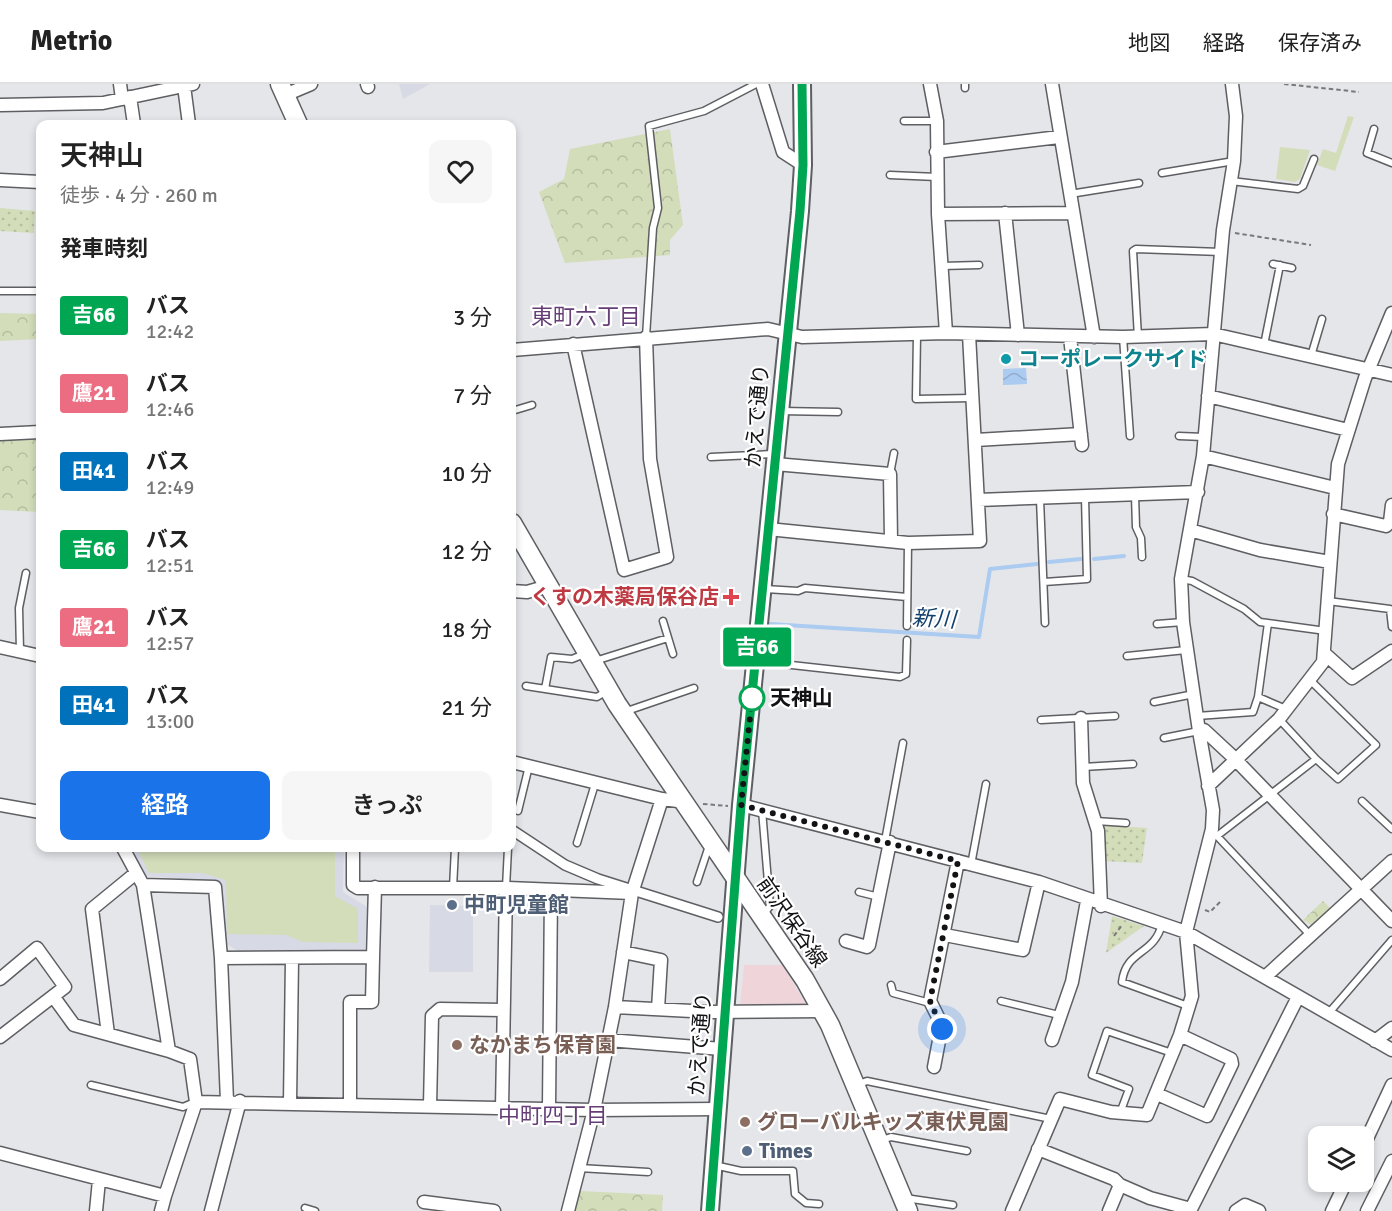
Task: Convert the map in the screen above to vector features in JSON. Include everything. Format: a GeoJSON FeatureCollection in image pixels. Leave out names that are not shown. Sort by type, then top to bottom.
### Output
{"type":"FeatureCollection","features":[{"type":"Feature","properties":{"kind":"main road"},"geometry":{"type":"LineString","coordinates":[[282,89],[296,120]]}},
{"type":"Feature","properties":{"kind":"main road","name":"前沢保谷線"},"geometry":{"type":"LineString","coordinates":[[516,533],[623,712],[691,803],[711,843],[824,1011],[905,1204]]}},
{"type":"Feature","properties":{"kind":"street"},"geometry":{"type":"LineString","coordinates":[[120,84],[133,120]]}},
{"type":"Feature","properties":{"kind":"street"},"geometry":{"type":"LineString","coordinates":[[282,89],[311,84]]}},
{"type":"Feature","properties":{"kind":"street"},"geometry":{"type":"LineString","coordinates":[[762,84],[783,152],[803,165]]}},
{"type":"Feature","properties":{"kind":"street","name":"かえで通り"},"geometry":{"type":"LineString","coordinates":[[710,1211],[741,805],[803,165],[802,84]]}},
{"type":"Feature","properties":{"kind":"street"},"geometry":{"type":"LineString","coordinates":[[930,84],[937,122],[938,214],[946,333]]}},
{"type":"Feature","properties":{"kind":"street"},"geometry":{"type":"LineString","coordinates":[[1052,84],[1094,337]]}},
{"type":"Feature","properties":{"kind":"street"},"geometry":{"type":"LineString","coordinates":[[1014,1210],[1038,1149],[1062,1098],[1120,1113],[1147,1115],[1180,1035],[1192,996],[1186,933],[1214,833],[1213,810],[1186,650],[1180,579],[1203,456],[1223,230],[1237,133],[1232,84]]}},
{"type":"Feature","properties":{"kind":"street"},"geometry":{"type":"LineString","coordinates":[[0,105],[103,103],[188,85],[189,120]]}},
{"type":"Feature","properties":{"kind":"street"},"geometry":{"type":"LineString","coordinates":[[936,152],[1059,137]]}},
{"type":"Feature","properties":{"kind":"street"},"geometry":{"type":"LineString","coordinates":[[0,180],[36,182]]}},
{"type":"Feature","properties":{"kind":"street"},"geometry":{"type":"LineString","coordinates":[[1005,213],[1018,335]]}},
{"type":"Feature","properties":{"kind":"street"},"geometry":{"type":"LineString","coordinates":[[938,214],[1073,213]]}},
{"type":"Feature","properties":{"kind":"street"},"geometry":{"type":"LineString","coordinates":[[1208,786],[1237,761],[1282,714],[1323,662],[1338,464],[1368,369],[1392,313]]}},
{"type":"Feature","properties":{"kind":"street"},"geometry":{"type":"LineString","coordinates":[[516,350],[646,337],[768,329],[802,337],[946,333],[1123,338],[1213,334],[1392,375]]}},
{"type":"Feature","properties":{"kind":"street"},"geometry":{"type":"LineString","coordinates":[[768,529],[908,543],[980,541],[969,334]]}},
{"type":"Feature","properties":{"kind":"street"},"geometry":{"type":"LineString","coordinates":[[573,344],[624,570],[667,557],[650,459],[646,337]]}},
{"type":"Feature","properties":{"kind":"street"},"geometry":{"type":"LineString","coordinates":[[976,440],[1081,440],[1070,337]]}},
{"type":"Feature","properties":{"kind":"street"},"geometry":{"type":"LineString","coordinates":[[1208,396],[1348,430]]}},
{"type":"Feature","properties":{"kind":"street"},"geometry":{"type":"LineString","coordinates":[[0,434],[36,432]]}},
{"type":"Feature","properties":{"kind":"street"},"geometry":{"type":"LineString","coordinates":[[1203,456],[1335,488]]}},
{"type":"Feature","properties":{"kind":"street"},"geometry":{"type":"LineString","coordinates":[[775,459],[890,474],[891,540]]}},
{"type":"Feature","properties":{"kind":"street"},"geometry":{"type":"LineString","coordinates":[[978,500],[1198,492]]}},
{"type":"Feature","properties":{"kind":"street"},"geometry":{"type":"LineString","coordinates":[[1333,514],[1390,526],[1392,505]]}},
{"type":"Feature","properties":{"kind":"street"},"geometry":{"type":"LineString","coordinates":[[1190,530],[1260,550],[1330,562]]}},
{"type":"Feature","properties":{"kind":"street"},"geometry":{"type":"LineString","coordinates":[[516,591],[527,592],[548,586]]}},
{"type":"Feature","properties":{"kind":"street"},"geometry":{"type":"LineString","coordinates":[[0,647],[36,655]]}},
{"type":"Feature","properties":{"kind":"street"},"geometry":{"type":"LineString","coordinates":[[1324,653],[1352,678],[1392,651]]}},
{"type":"Feature","properties":{"kind":"street"},"geometry":{"type":"LineString","coordinates":[[1081,718],[1083,783],[1098,831],[1101,906]]}},
{"type":"Feature","properties":{"kind":"street"},"geometry":{"type":"LineString","coordinates":[[1199,731],[1204,730],[1237,761],[1392,921]]}},
{"type":"Feature","properties":{"kind":"street"},"geometry":{"type":"LineString","coordinates":[[516,763],[595,784],[691,803]]}},
{"type":"Feature","properties":{"kind":"street"},"geometry":{"type":"LineString","coordinates":[[568,1211],[594,1110],[615,1006],[632,892],[662,799]]}},
{"type":"Feature","properties":{"kind":"street"},"geometry":{"type":"LineString","coordinates":[[0,805],[36,811]]}},
{"type":"Feature","properties":{"kind":"street"},"geometry":{"type":"LineString","coordinates":[[741,805],[1039,882],[1101,906],[1186,933],[1392,1050]]}},
{"type":"Feature","properties":{"kind":"street"},"geometry":{"type":"LineString","coordinates":[[516,833],[565,865],[632,892],[718,917]]}},
{"type":"Feature","properties":{"kind":"street"},"geometry":{"type":"LineString","coordinates":[[846,941],[868,946],[880,898],[888,842]]}},
{"type":"Feature","properties":{"kind":"street"},"geometry":{"type":"LineString","coordinates":[[125,852],[143,885],[169,1051]]}},
{"type":"Feature","properties":{"kind":"street"},"geometry":{"type":"LineString","coordinates":[[353,852],[353,885],[358,888],[506,888],[632,892]]}},
{"type":"Feature","properties":{"kind":"street"},"geometry":{"type":"LineString","coordinates":[[934,1067],[942,1025],[930,1003],[958,861]]}},
{"type":"Feature","properties":{"kind":"street"},"geometry":{"type":"LineString","coordinates":[[1265,977],[1392,861]]}},
{"type":"Feature","properties":{"kind":"street"},"geometry":{"type":"LineString","coordinates":[[108,1034],[92,909],[136,873]]}},
{"type":"Feature","properties":{"kind":"street"},"geometry":{"type":"LineString","coordinates":[[945,935],[1023,950],[1039,882]]}},
{"type":"Feature","properties":{"kind":"street"},"geometry":{"type":"LineString","coordinates":[[143,885],[215,886],[233,1101],[211,1211]]}},
{"type":"Feature","properties":{"kind":"street"},"geometry":{"type":"LineString","coordinates":[[350,1104],[350,1002],[372,1002],[375,887]]}},
{"type":"Feature","properties":{"kind":"street"},"geometry":{"type":"LineString","coordinates":[[502,1108],[506,888]]}},
{"type":"Feature","properties":{"kind":"street"},"geometry":{"type":"LineString","coordinates":[[549,1108],[551,891]]}},
{"type":"Feature","properties":{"kind":"street"},"geometry":{"type":"LineString","coordinates":[[1052,1040],[1072,982],[1087,901]]}},
{"type":"Feature","properties":{"kind":"street"},"geometry":{"type":"LineString","coordinates":[[0,979],[37,948],[65,987],[0,1037]]}},
{"type":"Feature","properties":{"kind":"street"},"geometry":{"type":"LineString","coordinates":[[623,952],[661,960],[658,1009]]}},
{"type":"Feature","properties":{"kind":"street"},"geometry":{"type":"LineString","coordinates":[[221,958],[373,957]]}},
{"type":"Feature","properties":{"kind":"street"},"geometry":{"type":"LineString","coordinates":[[290,1103],[292,959]]}},
{"type":"Feature","properties":{"kind":"street"},"geometry":{"type":"LineString","coordinates":[[53,996],[74,1025],[190,1059],[196,1102],[161,1211]]}},
{"type":"Feature","properties":{"kind":"street"},"geometry":{"type":"LineString","coordinates":[[1038,1149],[1114,1179],[1120,1185],[1150,1198],[1191,1210],[1298,997]]}},
{"type":"Feature","properties":{"kind":"street"},"geometry":{"type":"LineString","coordinates":[[615,1006],[725,1012],[824,1011]]}},
{"type":"Feature","properties":{"kind":"street"},"geometry":{"type":"LineString","coordinates":[[430,1106],[432,1016],[440,1009],[503,1010]]}},
{"type":"Feature","properties":{"kind":"street"},"geometry":{"type":"LineString","coordinates":[[1375,1041],[1392,1028]]}},
{"type":"Feature","properties":{"kind":"street"},"geometry":{"type":"LineString","coordinates":[[1157,1095],[1207,1116],[1232,1064],[1231,1059],[1180,1035]]}},
{"type":"Feature","properties":{"kind":"street"},"geometry":{"type":"LineString","coordinates":[[608,1040],[722,1048]]}},
{"type":"Feature","properties":{"kind":"street"},"geometry":{"type":"LineString","coordinates":[[1373,1126],[1392,1086]]}},
{"type":"Feature","properties":{"kind":"street"},"geometry":{"type":"LineString","coordinates":[[196,1102],[594,1110],[718,1109]]}},
{"type":"Feature","properties":{"kind":"street"},"geometry":{"type":"LineString","coordinates":[[0,1153],[165,1196]]}},
{"type":"Feature","properties":{"kind":"street"},"geometry":{"type":"LineString","coordinates":[[1367,1211],[1392,1161]]}},
{"type":"Feature","properties":{"kind":"street"},"geometry":{"type":"LineString","coordinates":[[96,1211],[99,1180]]}},
{"type":"Feature","properties":{"kind":"street"},"geometry":{"type":"LineString","coordinates":[[1109,1211],[1120,1185]]}},
{"type":"Feature","properties":{"kind":"street"},"geometry":{"type":"LineString","coordinates":[[1332,1211],[1341,1192]]}},
{"type":"Feature","properties":{"kind":"street"},"geometry":{"type":"LineString","coordinates":[[424,1202],[494,1211]]}},
{"type":"Feature","properties":{"kind":"street"},"geometry":{"type":"LineString","coordinates":[[1236,1211],[1245,1205],[1259,1211]]}},
{"type":"Feature","properties":{"kind":"lane"},"geometry":{"type":"LineString","coordinates":[[646,337],[653,228],[658,208],[649,126],[704,111],[756,84]]}},
{"type":"Feature","properties":{"kind":"lane"},"geometry":{"type":"LineString","coordinates":[[904,121],[937,122]]}},
{"type":"Feature","properties":{"kind":"lane"},"geometry":{"type":"LineString","coordinates":[[1374,129],[1367,153],[1392,163]]}},
{"type":"Feature","properties":{"kind":"lane"},"geometry":{"type":"LineString","coordinates":[[1231,181],[1298,189],[1304,186],[1314,159]]}},
{"type":"Feature","properties":{"kind":"lane"},"geometry":{"type":"LineString","coordinates":[[1162,173],[1234,161]]}},
{"type":"Feature","properties":{"kind":"lane"},"geometry":{"type":"LineString","coordinates":[[890,175],[937,177]]}},
{"type":"Feature","properties":{"kind":"lane"},"geometry":{"type":"LineString","coordinates":[[1070,195],[1139,183]]}},
{"type":"Feature","properties":{"kind":"lane"},"geometry":{"type":"LineString","coordinates":[[1138,337],[1132,251],[1136,249],[1221,252]]}},
{"type":"Feature","properties":{"kind":"lane"},"geometry":{"type":"LineString","coordinates":[[1273,264],[1292,268]]}},
{"type":"Feature","properties":{"kind":"lane"},"geometry":{"type":"LineString","coordinates":[[941,266],[979,265]]}},
{"type":"Feature","properties":{"kind":"lane"},"geometry":{"type":"LineString","coordinates":[[1264,345],[1280,265]]}},
{"type":"Feature","properties":{"kind":"lane"},"geometry":{"type":"LineString","coordinates":[[0,291],[36,291]]}},
{"type":"Feature","properties":{"kind":"lane"},"geometry":{"type":"LineString","coordinates":[[1311,356],[1322,319]]}},
{"type":"Feature","properties":{"kind":"lane"},"geometry":{"type":"LineString","coordinates":[[917,334],[916,399],[972,398]]}},
{"type":"Feature","properties":{"kind":"lane"},"geometry":{"type":"LineString","coordinates":[[1123,338],[1130,436]]}},
{"type":"Feature","properties":{"kind":"lane"},"geometry":{"type":"LineString","coordinates":[[516,410],[532,405]]}},
{"type":"Feature","properties":{"kind":"lane"},"geometry":{"type":"LineString","coordinates":[[780,411],[838,412]]}},
{"type":"Feature","properties":{"kind":"lane"},"geometry":{"type":"LineString","coordinates":[[1179,436],[1204,437]]}},
{"type":"Feature","properties":{"kind":"lane"},"geometry":{"type":"LineString","coordinates":[[890,474],[894,453]]}},
{"type":"Feature","properties":{"kind":"lane"},"geometry":{"type":"LineString","coordinates":[[711,457],[775,459]]}},
{"type":"Feature","properties":{"kind":"lane"},"geometry":{"type":"LineString","coordinates":[[1135,495],[1136,527],[1141,538],[1142,557]]}},
{"type":"Feature","properties":{"kind":"lane"},"geometry":{"type":"LineString","coordinates":[[1044,582],[1087,579],[1085,497]]}},
{"type":"Feature","properties":{"kind":"lane"},"geometry":{"type":"LineString","coordinates":[[1040,499],[1045,623]]}},
{"type":"Feature","properties":{"kind":"lane"},"geometry":{"type":"LineString","coordinates":[[907,626],[908,543]]}},
{"type":"Feature","properties":{"kind":"lane"},"geometry":{"type":"LineString","coordinates":[[20,652],[18,608],[26,573]]}},
{"type":"Feature","properties":{"kind":"lane"},"geometry":{"type":"LineString","coordinates":[[1180,579],[1191,581],[1244,609],[1258,621],[1326,631]]}},
{"type":"Feature","properties":{"kind":"lane"},"geometry":{"type":"LineString","coordinates":[[762,588],[798,591],[805,588],[907,597]]}},
{"type":"Feature","properties":{"kind":"lane"},"geometry":{"type":"LineString","coordinates":[[1328,601],[1392,609],[1392,627]]}},
{"type":"Feature","properties":{"kind":"lane"},"geometry":{"type":"LineString","coordinates":[[663,621],[673,654]]}},
{"type":"Feature","properties":{"kind":"lane"},"geometry":{"type":"LineString","coordinates":[[1158,624],[1183,622]]}},
{"type":"Feature","properties":{"kind":"lane"},"geometry":{"type":"LineString","coordinates":[[1197,716],[1252,712],[1258,697],[1268,622]]}},
{"type":"Feature","properties":{"kind":"lane"},"geometry":{"type":"LineString","coordinates":[[545,689],[551,657],[590,658],[668,638]]}},
{"type":"Feature","properties":{"kind":"lane"},"geometry":{"type":"LineString","coordinates":[[756,661],[900,677],[906,674],[907,640]]}},
{"type":"Feature","properties":{"kind":"lane"},"geometry":{"type":"LineString","coordinates":[[1128,656],[1186,650]]}},
{"type":"Feature","properties":{"kind":"lane"},"geometry":{"type":"LineString","coordinates":[[1258,697],[1282,714],[1316,759],[1338,779],[1376,745],[1310,680]]}},
{"type":"Feature","properties":{"kind":"lane"},"geometry":{"type":"LineString","coordinates":[[526,686],[597,697],[609,690]]}},
{"type":"Feature","properties":{"kind":"lane"},"geometry":{"type":"LineString","coordinates":[[623,712],[693,688]]}},
{"type":"Feature","properties":{"kind":"lane"},"geometry":{"type":"LineString","coordinates":[[1154,702],[1194,694]]}},
{"type":"Feature","properties":{"kind":"lane"},"geometry":{"type":"LineString","coordinates":[[1041,720],[1114,716]]}},
{"type":"Feature","properties":{"kind":"lane"},"geometry":{"type":"LineString","coordinates":[[1164,738],[1199,731]]}},
{"type":"Feature","properties":{"kind":"lane"},"geometry":{"type":"LineString","coordinates":[[888,842],[903,743]]}},
{"type":"Feature","properties":{"kind":"lane"},"geometry":{"type":"LineString","coordinates":[[1310,935],[1214,833],[1316,759]]}},
{"type":"Feature","properties":{"kind":"lane"},"geometry":{"type":"LineString","coordinates":[[1083,767],[1133,764]]}},
{"type":"Feature","properties":{"kind":"lane"},"geometry":{"type":"LineString","coordinates":[[518,811],[529,766]]}},
{"type":"Feature","properties":{"kind":"lane"},"geometry":{"type":"LineString","coordinates":[[577,843],[595,784]]}},
{"type":"Feature","properties":{"kind":"lane"},"geometry":{"type":"LineString","coordinates":[[972,865],[986,784]]}},
{"type":"Feature","properties":{"kind":"lane"},"geometry":{"type":"LineString","coordinates":[[1362,801],[1392,829]]}},
{"type":"Feature","properties":{"kind":"lane"},"geometry":{"type":"LineString","coordinates":[[762,809],[770,906],[762,917]]}},
{"type":"Feature","properties":{"kind":"lane"},"geometry":{"type":"LineString","coordinates":[[1095,821],[1126,823]]}},
{"type":"Feature","properties":{"kind":"lane"},"geometry":{"type":"LineString","coordinates":[[697,882],[711,843]]}},
{"type":"Feature","properties":{"kind":"lane"},"geometry":{"type":"LineString","coordinates":[[452,888],[455,852]]}},
{"type":"Feature","properties":{"kind":"lane"},"geometry":{"type":"LineString","coordinates":[[506,888],[508,852]]}},
{"type":"Feature","properties":{"kind":"lane"},"geometry":{"type":"LineString","coordinates":[[859,892],[880,898]]}},
{"type":"Feature","properties":{"kind":"lane"},"geometry":{"type":"LineString","coordinates":[[1162,924],[1157,940],[1127,963],[1122,982],[1189,1007]]}},
{"type":"Feature","properties":{"kind":"lane"},"geometry":{"type":"LineString","coordinates":[[1327,1015],[1392,940]]}},
{"type":"Feature","properties":{"kind":"lane"},"geometry":{"type":"LineString","coordinates":[[891,985],[893,993],[930,1003]]}},
{"type":"Feature","properties":{"kind":"lane"},"geometry":{"type":"LineString","coordinates":[[1001,1000],[1059,1015]]}},
{"type":"Feature","properties":{"kind":"lane"},"geometry":{"type":"LineString","coordinates":[[1120,1113],[1129,1089],[1092,1075],[1107,1031],[1173,1053]]}},
{"type":"Feature","properties":{"kind":"lane"},"geometry":{"type":"LineString","coordinates":[[855,1085],[867,1082],[1051,1119]]}},
{"type":"Feature","properties":{"kind":"lane"},"geometry":{"type":"LineString","coordinates":[[91,1085],[183,1107],[196,1102]]}},
{"type":"Feature","properties":{"kind":"lane"},"geometry":{"type":"LineString","coordinates":[[879,1141],[891,1137],[967,1152]]}},
{"type":"Feature","properties":{"kind":"lane"},"geometry":{"type":"LineString","coordinates":[[714,1165],[741,1171],[793,1171],[795,1194],[806,1203],[819,1203]]}},
{"type":"Feature","properties":{"kind":"lane"},"geometry":{"type":"LineString","coordinates":[[579,1168],[648,1172]]}},
{"type":"Feature","properties":{"kind":"lane"},"geometry":{"type":"LineString","coordinates":[[905,1204],[953,1205]]}},
{"type":"Feature","properties":{"kind":"lane"},"geometry":{"type":"LineString","coordinates":[[305,1208],[315,1211]]}},
{"type":"Feature","properties":{"kind":"path"},"geometry":{"type":"LineString","coordinates":[[1284,84],[1359,92]]}},
{"type":"Feature","properties":{"kind":"path"},"geometry":{"type":"LineString","coordinates":[[1223,230],[1311,245]]}},
{"type":"Feature","properties":{"kind":"path"},"geometry":{"type":"LineString","coordinates":[[691,803],[728,806],[727,814]]}},
{"type":"Feature","properties":{"kind":"path"},"geometry":{"type":"LineString","coordinates":[[1195,903],[1209,912],[1221,901]]}},
{"type":"Feature","properties":{"kind":"path"},"geometry":{"type":"LineString","coordinates":[[1114,936],[1121,927],[1126,913]]}},
{"type":"Feature","properties":{"kind":"shaded area"},"geometry":{"type":"Polygon","coordinates":[[[399,84],[430,84],[403,99],[399,84]]]}},
{"type":"Feature","properties":{"kind":"shaded area"},"geometry":{"type":"Polygon","coordinates":[[[133,852],[344,852],[343,892],[367,907],[365,951],[239,952],[224,942],[222,882],[146,876],[133,852]]]}},
{"type":"Feature","properties":{"kind":"shaded area","name":"中町児童館"},"geometry":{"type":"Polygon","coordinates":[[[430,905],[473,906],[473,972],[429,972],[430,905]]]}},
{"type":"Feature","properties":{"kind":"shaded area"},"geometry":{"type":"Polygon","coordinates":[[[744,965],[783,965],[806,1005],[740,1007],[744,965]]]}},
{"type":"Feature","properties":{"kind":"green space"},"geometry":{"type":"Polygon","coordinates":[[[1348,116],[1354,117],[1335,171],[1317,165],[1323,149],[1336,153],[1348,116]]]}},
{"type":"Feature","properties":{"kind":"green space"},"geometry":{"type":"Polygon","coordinates":[[[670,129],[683,225],[670,240],[670,255],[565,263],[539,192],[564,179],[570,149],[670,129]]]}},
{"type":"Feature","properties":{"kind":"green space"},"geometry":{"type":"Polygon","coordinates":[[[1280,147],[1310,150],[1300,179],[1295,182],[1276,179],[1280,147]]]}},
{"type":"Feature","properties":{"kind":"green space"},"geometry":{"type":"Polygon","coordinates":[[[0,208],[35,211],[34,233],[0,231],[0,208]]]}},
{"type":"Feature","properties":{"kind":"green space"},"geometry":{"type":"Polygon","coordinates":[[[0,313],[36,314],[36,339],[0,341],[0,313]]]}},
{"type":"Feature","properties":{"kind":"green space"},"geometry":{"type":"Polygon","coordinates":[[[36,435],[36,512],[0,510],[0,438],[36,435]]]}},
{"type":"Feature","properties":{"kind":"green space"},"geometry":{"type":"Polygon","coordinates":[[[1100,825],[1147,828],[1142,863],[1102,861],[1100,825]]]}},
{"type":"Feature","properties":{"kind":"green space"},"geometry":{"type":"Polygon","coordinates":[[[139,852],[335,852],[335,896],[358,909],[358,943],[303,942],[286,935],[227,934],[226,880],[202,873],[149,873],[139,852]]]}},
{"type":"Feature","properties":{"kind":"green space"},"geometry":{"type":"Polygon","coordinates":[[[1323,901],[1331,909],[1313,926],[1303,920],[1323,901]]]}},
{"type":"Feature","properties":{"kind":"green space"},"geometry":{"type":"Polygon","coordinates":[[[1112,916],[1144,926],[1106,953],[1112,916]]]}},
{"type":"Feature","properties":{"kind":"green space"},"geometry":{"type":"Polygon","coordinates":[[[580,1191],[663,1195],[662,1211],[573,1211],[580,1191]]]}},
{"type":"Feature","properties":{"kind":"water"},"geometry":{"type":"Polygon","coordinates":[[[1026,368],[1027,384],[1003,385],[1003,369],[1026,368]]]}},
{"type":"Feature","properties":{"kind":"waterway","name":"新川"},"geometry":{"type":"LineString","coordinates":[[1094,559],[1124,556]]}},
{"type":"Feature","properties":{"kind":"waterway","name":"新川"},"geometry":{"type":"LineString","coordinates":[[1049,562],[1081,559]]}},
{"type":"Feature","properties":{"kind":"waterway","name":"新川"},"geometry":{"type":"LineString","coordinates":[[770,624],[979,637],[990,569],[1037,564]]}},
{"type":"Feature","properties":{"kind":"bus line","name":"吉66"},"geometry":{"type":"LineString","coordinates":[[710,1211],[741,805],[800,211],[803,165],[802,84]]}},
{"type":"Feature","properties":{"kind":"place","name":"コーポレークサイド"},"geometry":{"type":"Point","coordinates":[1006,359]}},
{"type":"Feature","properties":{"kind":"place","name":"くすの木薬局保谷店"},"geometry":{"type":"Point","coordinates":[731,597]}},
{"type":"Feature","properties":{"kind":"place","name":"天神山"},"geometry":{"type":"Point","coordinates":[752,698]}},
{"type":"Feature","properties":{"kind":"place","name":"中町児童館"},"geometry":{"type":"Point","coordinates":[452,905]}},
{"type":"Feature","properties":{"kind":"place","name":"なかまち保育園"},"geometry":{"type":"Point","coordinates":[457,1045]}},
{"type":"Feature","properties":{"kind":"place","name":"グローバルキッズ東伏見園"},"geometry":{"type":"Point","coordinates":[745,1122]}},
{"type":"Feature","properties":{"kind":"place","name":"Times"},"geometry":{"type":"Point","coordinates":[747,1151]}},
{"type":"Feature","properties":{"kind":"district","name":"東町六丁目"},"geometry":{"type":"Point","coordinates":[586,316]}},
{"type":"Feature","properties":{"kind":"district","name":"中町四丁目"},"geometry":{"type":"Point","coordinates":[553,1115]}},
{"type":"Feature","properties":{"kind":"route"},"geometry":{"type":"LineString","coordinates":[[752,698],[741,805],[958,861],[930,1001],[941,1022],[942,1029]]}}]}
